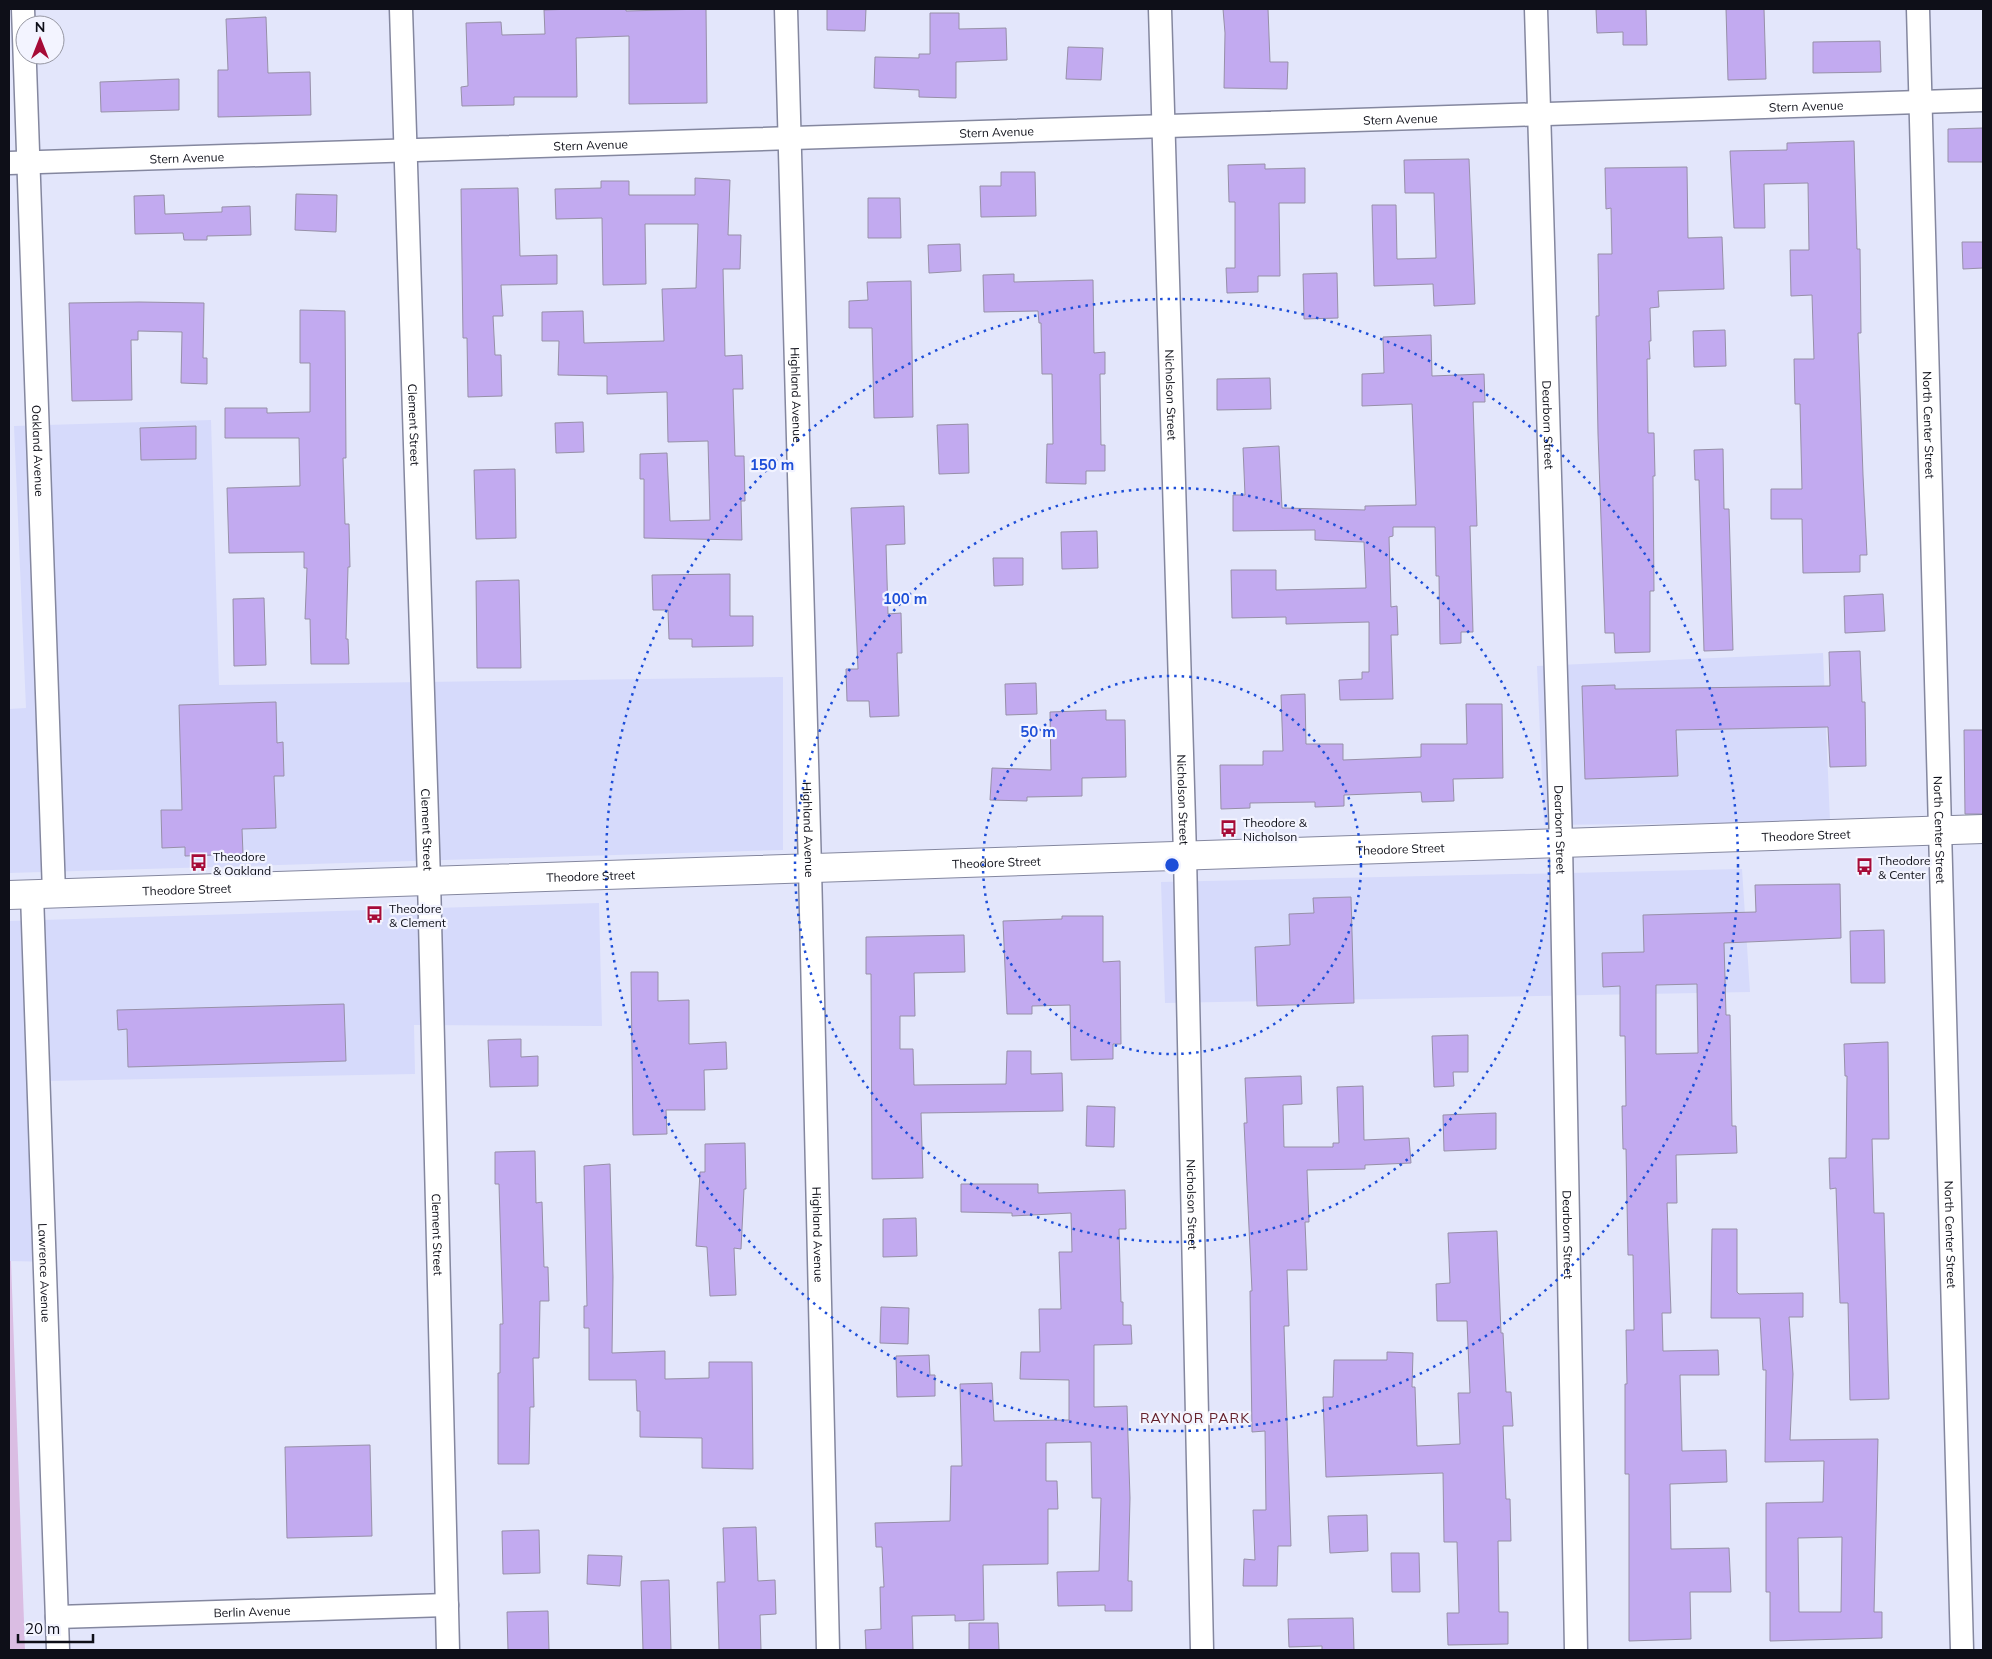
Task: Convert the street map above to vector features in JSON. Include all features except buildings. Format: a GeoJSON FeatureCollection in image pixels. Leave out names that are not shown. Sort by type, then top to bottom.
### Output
{"type":"FeatureCollection","features":[{"type":"Feature","properties":{"kind":"main road","name":"Theodore Street"},"geometry":{"type":"LineString","coordinates":[[32,894],[1983,828]]}},
{"type":"Feature","properties":{"kind":"street","name":"Oakland Avenue"},"geometry":{"type":"LineString","coordinates":[[23,9],[18,163],[32,894]]}},
{"type":"Feature","properties":{"kind":"street","name":"Clement Street"},"geometry":{"type":"LineString","coordinates":[[401,9],[429,880],[448,1650]]}},
{"type":"Feature","properties":{"kind":"street","name":"Highland Avenue"},"geometry":{"type":"LineString","coordinates":[[786,9],[810,868],[828,1650]]}},
{"type":"Feature","properties":{"kind":"street","name":"Nicholson Street"},"geometry":{"type":"LineString","coordinates":[[1160,9],[1185,855],[1202,1650]]}},
{"type":"Feature","properties":{"kind":"street","name":"Dearborn Street"},"geometry":{"type":"LineString","coordinates":[[1536,9],[1561,843],[1576,1650]]}},
{"type":"Feature","properties":{"kind":"street","name":"North Center Street"},"geometry":{"type":"LineString","coordinates":[[1918,9],[1962,1650]]}},
{"type":"Feature","properties":{"kind":"street","name":"Stern Avenue"},"geometry":{"type":"LineString","coordinates":[[18,163],[1983,100]]}},
{"type":"Feature","properties":{"kind":"street","name":"Lawrence Avenue"},"geometry":{"type":"LineString","coordinates":[[32,894],[58,1650]]}},
{"type":"Feature","properties":{"kind":"street","name":"Berlin Avenue"},"geometry":{"type":"LineString","coordinates":[[57,1617],[447,1605]]}},
{"type":"Feature","properties":{"kind":"shaded area"},"geometry":{"type":"Polygon","coordinates":[[[211,420],[219,685],[783,677],[783,850],[9,873],[9,709],[26,708],[14,426],[211,420]]]}},
{"type":"Feature","properties":{"kind":"shaded area"},"geometry":{"type":"Polygon","coordinates":[[[1823,653],[1830,822],[1544,825],[1537,666],[1823,653]]]}},
{"type":"Feature","properties":{"kind":"shaded area"},"geometry":{"type":"Polygon","coordinates":[[[1742,869],[1750,992],[1165,1003],[1161,882],[1742,869]]]}},
{"type":"Feature","properties":{"kind":"shaded area"},"geometry":{"type":"Polygon","coordinates":[[[599,903],[602,1026],[414,1025],[415,1074],[45,1081],[54,1262],[9,1261],[9,921],[599,903]]]}},
{"type":"Feature","properties":{"kind":"shaded area"},"geometry":{"type":"Polygon","coordinates":[[[9,1261],[11,1261],[25,1650],[9,1650],[9,1261]]]}},
{"type":"Feature","properties":{"kind":"place","name":"Theodore & Nicholson"},"geometry":{"type":"Point","coordinates":[1229,829]}},
{"type":"Feature","properties":{"kind":"place","name":"Theodore & Oakland"},"geometry":{"type":"Point","coordinates":[199,863]}},
{"type":"Feature","properties":{"kind":"place","name":"Theodore & Center"},"geometry":{"type":"Point","coordinates":[1864,867]}},
{"type":"Feature","properties":{"kind":"place","name":"Theodore & Clement"},"geometry":{"type":"Point","coordinates":[375,915]}},
{"type":"Feature","properties":{"kind":"district","name":"RAYNOR PARK"},"geometry":{"type":"Point","coordinates":[1195,1418]}}]}
